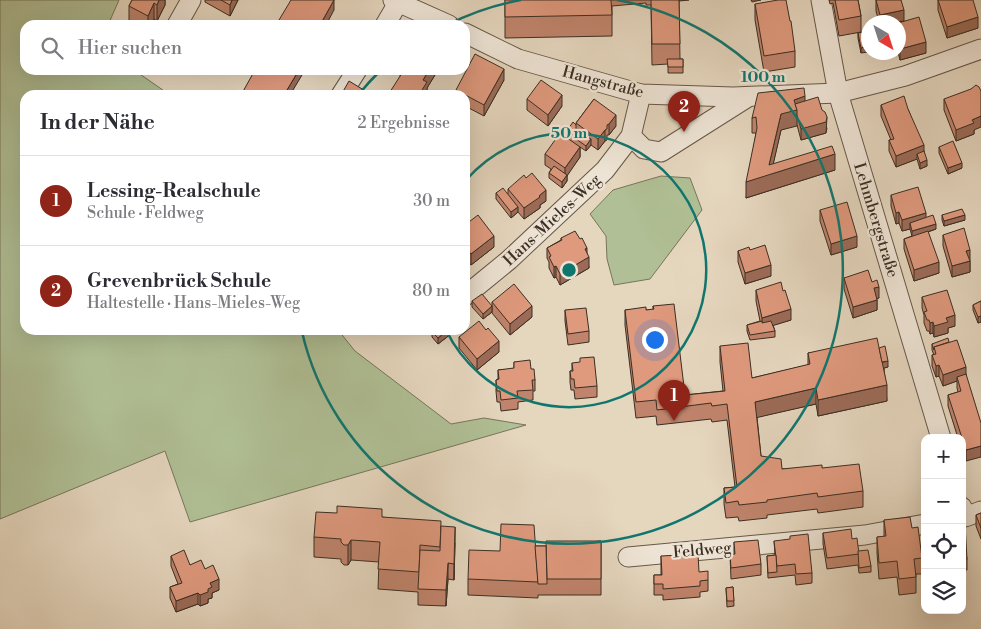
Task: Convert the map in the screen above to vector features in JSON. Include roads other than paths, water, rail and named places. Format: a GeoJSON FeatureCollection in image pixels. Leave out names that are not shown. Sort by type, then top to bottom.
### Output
{"type":"FeatureCollection","features":[{"type":"Feature","properties":{"kind":"street"},"geometry":{"type":"LineString","coordinates":[[180,20],[191,0]]}},
{"type":"Feature","properties":{"kind":"street","name":"Lehmbergstraße"},"geometry":{"type":"LineString","coordinates":[[821,0],[838,93],[940,434]]}},
{"type":"Feature","properties":{"kind":"street"},"geometry":{"type":"LineString","coordinates":[[387,20],[395,2],[430,8],[443,20]]}},
{"type":"Feature","properties":{"kind":"street","name":"Hangstraße"},"geometry":{"type":"LineString","coordinates":[[470,35],[518,58],[641,94],[748,96],[838,93],[906,76],[981,49]]}},
{"type":"Feature","properties":{"kind":"street"},"geometry":{"type":"LineString","coordinates":[[344,90],[354,75]]}},
{"type":"Feature","properties":{"kind":"street","name":"Hans-Mieles-Weg"},"geometry":{"type":"LineString","coordinates":[[470,292],[509,260],[605,170],[631,136],[641,94]]}},
{"type":"Feature","properties":{"kind":"street"},"geometry":{"type":"LineString","coordinates":[[631,136],[644,149],[661,152],[748,96]]}},
{"type":"Feature","properties":{"kind":"street","name":"Feldweg"},"geometry":{"type":"LineString","coordinates":[[628,557],[865,535],[921,525]]}},
{"type":"Feature","properties":{"kind":"place","name":"Grevenbrück Schule"},"geometry":{"type":"Point","coordinates":[684,132]}},
{"type":"Feature","properties":{"kind":"place","name":"Lessing-Realschule"},"geometry":{"type":"Point","coordinates":[674,421]}}]}
